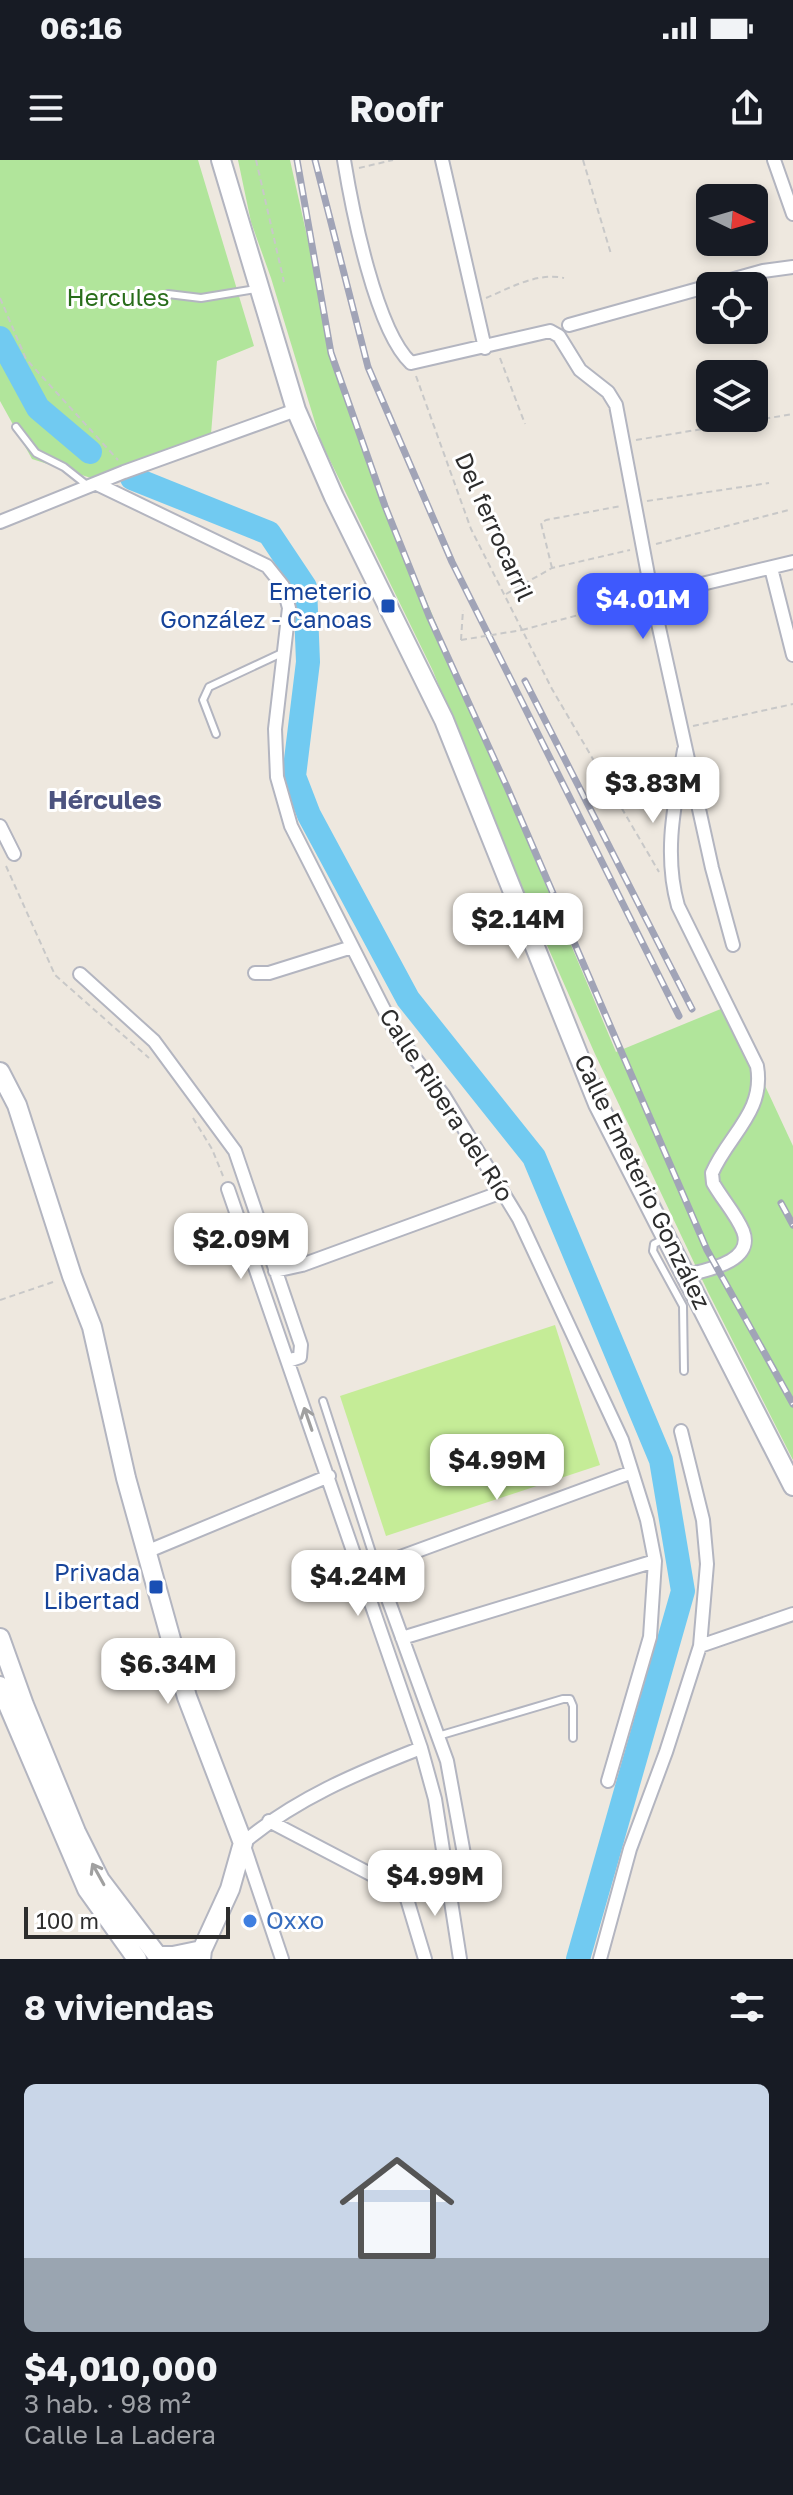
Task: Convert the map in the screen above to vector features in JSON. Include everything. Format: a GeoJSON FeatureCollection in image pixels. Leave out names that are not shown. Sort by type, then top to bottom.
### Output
{"type":"FeatureCollection","features":[{"type":"Feature","properties":{"kind":"street","name":"Calle Emeterio González"},"geometry":{"type":"LineString","coordinates":[[221,160],[296,410],[334,497],[444,720],[598,1104],[793,1486]]}},
{"type":"Feature","properties":{"kind":"street"},"geometry":{"type":"LineString","coordinates":[[442,160],[473,303],[490,347]]}},
{"type":"Feature","properties":{"kind":"street"},"geometry":{"type":"LineString","coordinates":[[774,160],[793,214]]}},
{"type":"Feature","properties":{"kind":"street"},"geometry":{"type":"LineString","coordinates":[[345,166],[373,287],[391,336],[411,363],[550,331],[559,336],[580,370],[614,399],[652,596],[712,868],[733,945]]}},
{"type":"Feature","properties":{"kind":"street"},"geometry":{"type":"LineString","coordinates":[[569,325],[763,271],[793,267]]}},
{"type":"Feature","properties":{"kind":"street"},"geometry":{"type":"LineString","coordinates":[[0,522],[129,470],[296,410]]}},
{"type":"Feature","properties":{"kind":"street","name":"Calle Ribera del Río"},"geometry":{"type":"LineString","coordinates":[[92,485],[267,566],[283,586],[289,608],[275,729],[277,777],[291,826],[397,1035],[444,1096],[519,1219],[622,1440],[647,1520],[655,1561],[650,1637],[608,1781]]}},
{"type":"Feature","properties":{"kind":"street"},"geometry":{"type":"LineString","coordinates":[[652,596],[793,562]]}},
{"type":"Feature","properties":{"kind":"street"},"geometry":{"type":"LineString","coordinates":[[771,568],[793,655]]}},
{"type":"Feature","properties":{"kind":"street"},"geometry":{"type":"LineString","coordinates":[[686,743],[670,832],[673,886],[678,906],[757,1066],[760,1088],[755,1105],[712,1173],[713,1183],[744,1233],[744,1245],[737,1257],[687,1275]]}},
{"type":"Feature","properties":{"kind":"street"},"geometry":{"type":"LineString","coordinates":[[0,826],[14,854]]}},
{"type":"Feature","properties":{"kind":"street"},"geometry":{"type":"LineString","coordinates":[[255,973],[269,973],[352,947]]}},
{"type":"Feature","properties":{"kind":"street"},"geometry":{"type":"LineString","coordinates":[[80,974],[154,1041],[235,1151],[301,1345],[300,1357],[288,1361]]}},
{"type":"Feature","properties":{"kind":"street"},"geometry":{"type":"LineString","coordinates":[[0,1072],[17,1105],[72,1276],[92,1327],[126,1478],[187,1697],[243,1843],[282,1959]]}},
{"type":"Feature","properties":{"kind":"street"},"geometry":{"type":"LineString","coordinates":[[228,1189],[421,1748],[435,1799],[460,1959]]}},
{"type":"Feature","properties":{"kind":"street"},"geometry":{"type":"LineString","coordinates":[[275,1271],[302,1265],[502,1192]]}},
{"type":"Feature","properties":{"kind":"street"},"geometry":{"type":"LineString","coordinates":[[600,1959],[630,1849],[666,1752],[700,1646],[707,1564],[703,1520],[681,1431]]}},
{"type":"Feature","properties":{"kind":"street"},"geometry":{"type":"LineString","coordinates":[[468,1876],[451,1781],[438,1736],[376,1566],[632,1472]]}},
{"type":"Feature","properties":{"kind":"street"},"geometry":{"type":"LineString","coordinates":[[146,1552],[329,1476]]}},
{"type":"Feature","properties":{"kind":"street"},"geometry":{"type":"LineString","coordinates":[[402,1638],[655,1561]]}},
{"type":"Feature","properties":{"kind":"street"},"geometry":{"type":"LineString","coordinates":[[700,1646],[793,1614]]}},
{"type":"Feature","properties":{"kind":"street"},"geometry":{"type":"LineString","coordinates":[[0,1638],[24,1705],[82,1844],[100,1880],[159,1957],[205,1955],[230,1889],[243,1843],[269,1821],[341,1780],[421,1748]]}},
{"type":"Feature","properties":{"kind":"street"},"geometry":{"type":"LineString","coordinates":[[0,1686],[87,1889],[137,1959]]}},
{"type":"Feature","properties":{"kind":"street"},"geometry":{"type":"LineString","coordinates":[[269,1821],[399,1889],[407,1899],[425,1959]]}},
{"type":"Feature","properties":{"kind":"lane"},"geometry":{"type":"LineString","coordinates":[[168,294],[212,298],[260,288]]}},
{"type":"Feature","properties":{"kind":"lane"},"geometry":{"type":"LineString","coordinates":[[16,427],[36,453],[92,485]]}},
{"type":"Feature","properties":{"kind":"lane"},"geometry":{"type":"LineString","coordinates":[[216,734],[203,700],[209,687],[284,652]]}},
{"type":"Feature","properties":{"kind":"lane"},"geometry":{"type":"LineString","coordinates":[[667,1237],[654,1244],[653,1251],[683,1306],[684,1371]]}},
{"type":"Feature","properties":{"kind":"lane"},"geometry":{"type":"LineString","coordinates":[[323,1401],[376,1566]]}},
{"type":"Feature","properties":{"kind":"lane"},"geometry":{"type":"LineString","coordinates":[[438,1736],[570,1699],[573,1706],[573,1738]]}},
{"type":"Feature","properties":{"kind":"path"},"geometry":{"type":"LineString","coordinates":[[256,160],[284,282]]}},
{"type":"Feature","properties":{"kind":"path"},"geometry":{"type":"LineString","coordinates":[[345,166],[393,160]]}},
{"type":"Feature","properties":{"kind":"path"},"geometry":{"type":"LineString","coordinates":[[583,160],[611,254]]}},
{"type":"Feature","properties":{"kind":"path"},"geometry":{"type":"LineString","coordinates":[[473,303],[539,277],[552,275],[564,278]]}},
{"type":"Feature","properties":{"kind":"path"},"geometry":{"type":"LineString","coordinates":[[0,298],[26,359],[129,470]]}},
{"type":"Feature","properties":{"kind":"path"},"geometry":{"type":"LineString","coordinates":[[490,347],[525,424]]}},
{"type":"Feature","properties":{"kind":"path","name":"Del ferrocarril"},"geometry":{"type":"LineString","coordinates":[[411,363],[471,529],[552,689],[663,879]]}},
{"type":"Feature","properties":{"kind":"path"},"geometry":{"type":"LineString","coordinates":[[623,443],[793,414]]}},
{"type":"Feature","properties":{"kind":"path"},"geometry":{"type":"LineString","coordinates":[[552,568],[541,523],[546,520],[769,483]]}},
{"type":"Feature","properties":{"kind":"path"},"geometry":{"type":"LineString","coordinates":[[463,610],[461,640],[522,630],[652,596]]}},
{"type":"Feature","properties":{"kind":"path"},"geometry":{"type":"LineString","coordinates":[[682,728],[793,704]]}},
{"type":"Feature","properties":{"kind":"path"},"geometry":{"type":"LineString","coordinates":[[0,1300],[72,1276]]}},
{"type":"Feature","properties":{"kind":"green space","name":"Hercules"},"geometry":{"type":"Polygon","coordinates":[[[0,160],[198,160],[254,346],[217,361],[211,434],[94,479],[32,459],[0,401],[0,160]]]}},
{"type":"Feature","properties":{"kind":"green space"},"geometry":{"type":"Polygon","coordinates":[[[238,160],[290,160],[336,366],[377,483],[616,1052],[728,1006],[793,1146],[793,1460],[708,1292],[595,1054],[501,841],[433,671],[321,442],[251,222],[238,160]]]}},
{"type":"Feature","properties":{"kind":"green space"},"geometry":{"type":"Polygon","coordinates":[[[555,1325],[600,1465],[386,1536],[340,1396],[555,1325]]]}},
{"type":"Feature","properties":{"kind":"waterway"},"geometry":{"type":"LineString","coordinates":[[0,338],[38,408],[90,452]]}},
{"type":"Feature","properties":{"kind":"waterway"},"geometry":{"type":"LineString","coordinates":[[132,478],[269,533],[305,587],[308,662],[294,776],[309,815],[408,999],[534,1157],[661,1460],[683,1591],[578,1959]]}},
{"type":"Feature","properties":{"kind":"railway"},"geometry":{"type":"LineString","coordinates":[[297,160],[331,353],[385,506],[429,616],[507,787],[707,1250],[793,1404]]}},
{"type":"Feature","properties":{"kind":"railway"},"geometry":{"type":"LineString","coordinates":[[315,160],[368,367],[452,562],[679,1016]]}},
{"type":"Feature","properties":{"kind":"railway"},"geometry":{"type":"LineString","coordinates":[[525,681],[692,1009]]}},
{"type":"Feature","properties":{"kind":"railway"},"geometry":{"type":"LineString","coordinates":[[781,1203],[793,1225]]}},
{"type":"Feature","properties":{"kind":"place","name":"Emeterio González - Canoas"},"geometry":{"type":"Point","coordinates":[388,606]}},
{"type":"Feature","properties":{"kind":"place","name":"Privada Libertad"},"geometry":{"type":"Point","coordinates":[156,1587]}},
{"type":"Feature","properties":{"kind":"place","name":"Oxxo"},"geometry":{"type":"Point","coordinates":[250,1921]}},
{"type":"Feature","properties":{"kind":"district","name":"Hércules"},"geometry":{"type":"Point","coordinates":[105,800]}}]}
